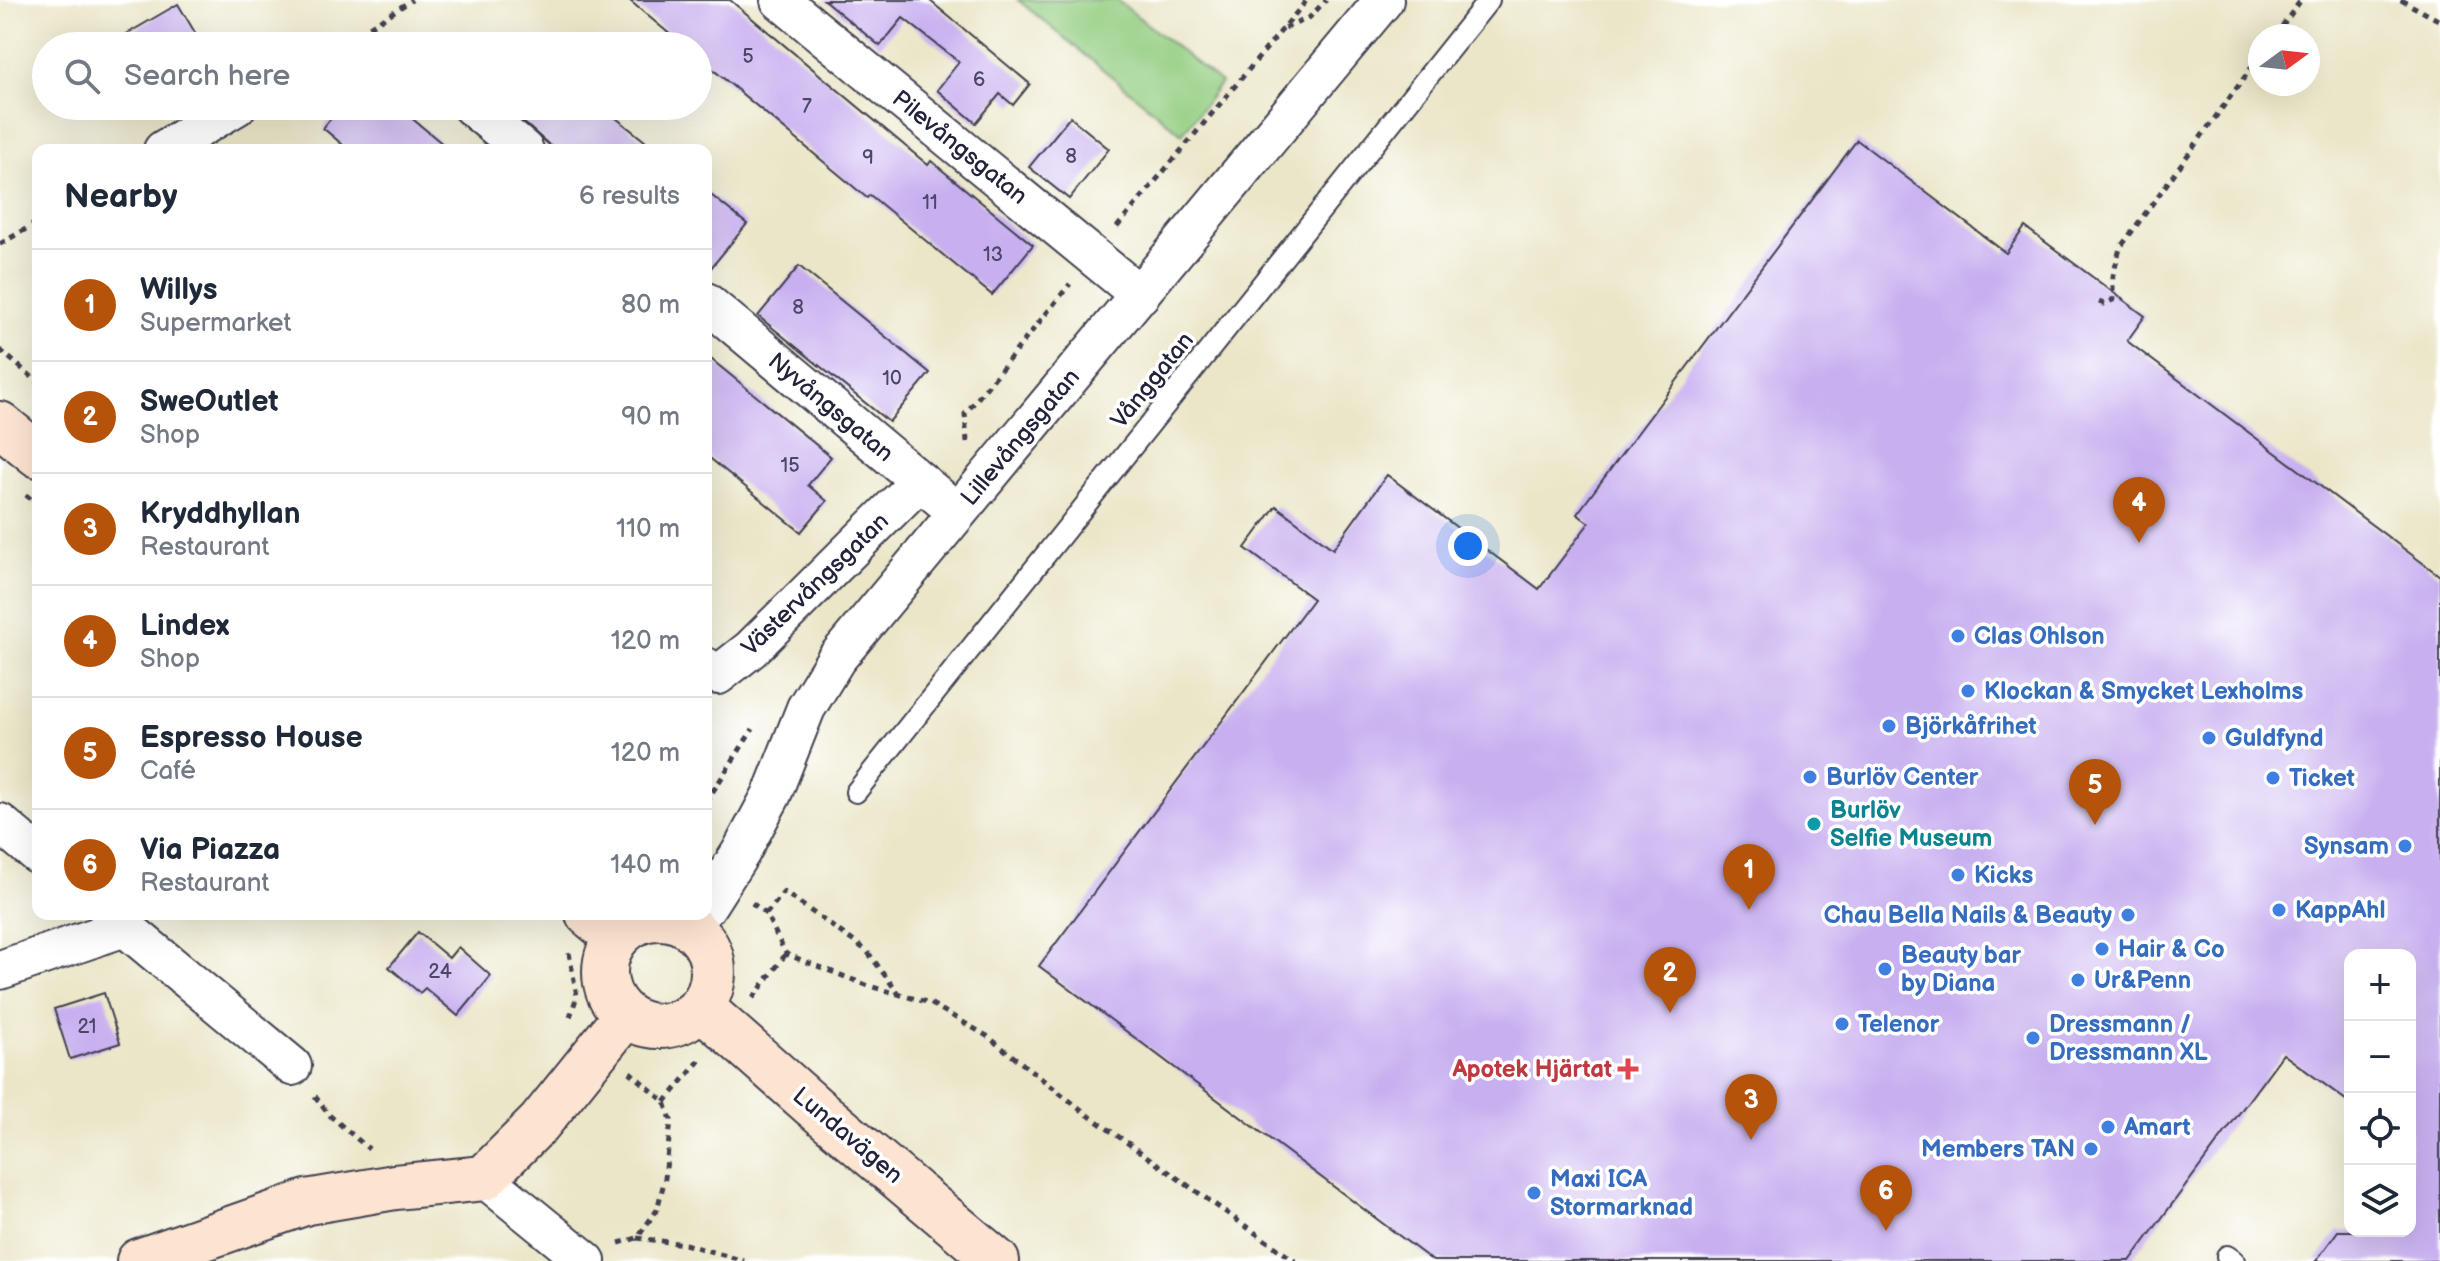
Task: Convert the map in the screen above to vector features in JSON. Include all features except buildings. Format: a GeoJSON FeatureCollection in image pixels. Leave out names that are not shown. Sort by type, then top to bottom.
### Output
{"type":"FeatureCollection","features":[{"type":"Feature","properties":{"kind":"main road"},"geometry":{"type":"LineString","coordinates":[[0,424],[32,450]]}},
{"type":"Feature","properties":{"kind":"main road"},"geometry":{"type":"LineString","coordinates":[[650,920],[630,926],[603,926],[609,950],[606,978],[609,992],[626,1015],[652,1026],[666,1026],[691,1016],[710,992],[714,975],[712,957],[704,941],[701,920]]}},
{"type":"Feature","properties":{"kind":"main road","name":"Lundavägen"},"geometry":{"type":"LineString","coordinates":[[701,1007],[997,1261]]}},
{"type":"Feature","properties":{"kind":"main road"},"geometry":{"type":"LineString","coordinates":[[139,1261],[307,1202],[395,1187],[484,1178],[540,1122],[626,1015]]}},
{"type":"Feature","properties":{"kind":"street","name":"Pilevångsgatan"},"geometry":{"type":"LineString","coordinates":[[780,0],[1140,295]]}},
{"type":"Feature","properties":{"kind":"street","name":"Lillevångsgatan"},"geometry":{"type":"LineString","coordinates":[[712,897],[772,794],[806,708],[836,659],[1140,295],[1367,6]]}},
{"type":"Feature","properties":{"kind":"street"},"geometry":{"type":"LineString","coordinates":[[173,144],[213,120]]}},
{"type":"Feature","properties":{"kind":"street"},"geometry":{"type":"LineString","coordinates":[[488,120],[517,144]]}},
{"type":"Feature","properties":{"kind":"street","name":"Nyvångsgatan"},"geometry":{"type":"LineString","coordinates":[[712,307],[957,512]]}},
{"type":"Feature","properties":{"kind":"street","name":"Västervångsgatan"},"geometry":{"type":"LineString","coordinates":[[712,671],[718,675],[751,649],[920,481]]}},
{"type":"Feature","properties":{"kind":"street"},"geometry":{"type":"LineString","coordinates":[[0,823],[32,850]]}},
{"type":"Feature","properties":{"kind":"street"},"geometry":{"type":"LineString","coordinates":[[0,970],[117,921],[292,1066]]}},
{"type":"Feature","properties":{"kind":"street"},"geometry":{"type":"LineString","coordinates":[[484,1178],[600,1253]]}},
{"type":"Feature","properties":{"kind":"lane","name":"Vånggatan"},"geometry":{"type":"LineString","coordinates":[[856,792],[1489,0]]}},
{"type":"Feature","properties":{"kind":"path"},"geometry":{"type":"LineString","coordinates":[[362,32],[412,0]]}},
{"type":"Feature","properties":{"kind":"path"},"geometry":{"type":"LineString","coordinates":[[967,443],[965,414],[1307,0]]}},
{"type":"Feature","properties":{"kind":"path"},"geometry":{"type":"LineString","coordinates":[[1284,29],[1309,18],[1326,0]]}},
{"type":"Feature","properties":{"kind":"path"},"geometry":{"type":"LineString","coordinates":[[2284,24],[2301,0]]}},
{"type":"Feature","properties":{"kind":"path"},"geometry":{"type":"LineString","coordinates":[[2401,0],[2440,21]]}},
{"type":"Feature","properties":{"kind":"path"},"geometry":{"type":"LineString","coordinates":[[369,28],[375,32]]}},
{"type":"Feature","properties":{"kind":"path"},"geometry":{"type":"LineString","coordinates":[[2099,302],[2104,304],[2113,300],[2113,276],[2120,248],[2248,72]]}},
{"type":"Feature","properties":{"kind":"path"},"geometry":{"type":"LineString","coordinates":[[0,244],[32,225]]}},
{"type":"Feature","properties":{"kind":"path"},"geometry":{"type":"LineString","coordinates":[[0,350],[32,377]]}},
{"type":"Feature","properties":{"kind":"path"},"geometry":{"type":"LineString","coordinates":[[712,793],[757,724]]}},
{"type":"Feature","properties":{"kind":"path"},"geometry":{"type":"LineString","coordinates":[[899,994],[867,951],[784,892],[766,914],[786,954],[899,994],[930,1003],[987,1036],[1088,1115],[1295,1261]]}},
{"type":"Feature","properties":{"kind":"path"},"geometry":{"type":"LineString","coordinates":[[292,1066],[328,1114],[369,1149]]}},
{"type":"Feature","properties":{"kind":"path"},"geometry":{"type":"LineString","coordinates":[[637,1238],[657,1210],[665,1178],[671,1120],[665,1102]]}},
{"type":"Feature","properties":{"kind":"path"},"geometry":{"type":"LineString","coordinates":[[600,1253],[637,1238],[685,1244],[744,1261]]}},
{"type":"Feature","properties":{"kind":"green space"},"geometry":{"type":"Polygon","coordinates":[[[1018,0],[1117,0],[1221,83],[1182,134],[1018,0]]]}},
{"type":"Feature","properties":{"kind":"place","name":"Lindex"},"geometry":{"type":"Point","coordinates":[2139,543]}},
{"type":"Feature","properties":{"kind":"place","name":"Clas Ohlson"},"geometry":{"type":"Point","coordinates":[1958,636]}},
{"type":"Feature","properties":{"kind":"place","name":"Klockan & Smycket Lexholms"},"geometry":{"type":"Point","coordinates":[1968,691]}},
{"type":"Feature","properties":{"kind":"place","name":"Björkåfrihet"},"geometry":{"type":"Point","coordinates":[1889,726]}},
{"type":"Feature","properties":{"kind":"place","name":"Guldfynd"},"geometry":{"type":"Point","coordinates":[2209,738]}},
{"type":"Feature","properties":{"kind":"place","name":"Burlöv Center"},"geometry":{"type":"Point","coordinates":[1810,777]}},
{"type":"Feature","properties":{"kind":"place","name":"Ticket"},"geometry":{"type":"Point","coordinates":[2273,778]}},
{"type":"Feature","properties":{"kind":"place","name":"Burlöv Selfie Museum"},"geometry":{"type":"Point","coordinates":[1814,824]}},
{"type":"Feature","properties":{"kind":"place","name":"Espresso House"},"geometry":{"type":"Point","coordinates":[2095,825]}},
{"type":"Feature","properties":{"kind":"place","name":"Synsam"},"geometry":{"type":"Point","coordinates":[2405,846]}},
{"type":"Feature","properties":{"kind":"place","name":"Kicks"},"geometry":{"type":"Point","coordinates":[1958,875]}},
{"type":"Feature","properties":{"kind":"place","name":"Willys"},"geometry":{"type":"Point","coordinates":[1749,910]}},
{"type":"Feature","properties":{"kind":"place","name":"KappAhl"},"geometry":{"type":"Point","coordinates":[2279,910]}},
{"type":"Feature","properties":{"kind":"place","name":"Chau Bella Nails & Beauty"},"geometry":{"type":"Point","coordinates":[2128,915]}},
{"type":"Feature","properties":{"kind":"place","name":"Hair & Co"},"geometry":{"type":"Point","coordinates":[2102,949]}},
{"type":"Feature","properties":{"kind":"place","name":"Beauty bar by Diana"},"geometry":{"type":"Point","coordinates":[1885,969]}},
{"type":"Feature","properties":{"kind":"place","name":"Ur&Penn"},"geometry":{"type":"Point","coordinates":[2078,980]}},
{"type":"Feature","properties":{"kind":"place","name":"SweOutlet"},"geometry":{"type":"Point","coordinates":[1670,1013]}},
{"type":"Feature","properties":{"kind":"place","name":"Telenor"},"geometry":{"type":"Point","coordinates":[1842,1024]}},
{"type":"Feature","properties":{"kind":"place","name":"Dressmann / Dressmann XL"},"geometry":{"type":"Point","coordinates":[2033,1038]}},
{"type":"Feature","properties":{"kind":"place","name":"Apotek Hjärtat"},"geometry":{"type":"Point","coordinates":[1628,1069]}},
{"type":"Feature","properties":{"kind":"place","name":"Amart"},"geometry":{"type":"Point","coordinates":[2108,1127]}},
{"type":"Feature","properties":{"kind":"place","name":"Kryddhyllan"},"geometry":{"type":"Point","coordinates":[1751,1140]}},
{"type":"Feature","properties":{"kind":"place","name":"Members TAN"},"geometry":{"type":"Point","coordinates":[2091,1149]}},
{"type":"Feature","properties":{"kind":"place","name":"Maxi ICA Stormarknad"},"geometry":{"type":"Point","coordinates":[1534,1193]}},
{"type":"Feature","properties":{"kind":"place","name":"Via Piazza"},"geometry":{"type":"Point","coordinates":[1886,1231]}}]}
